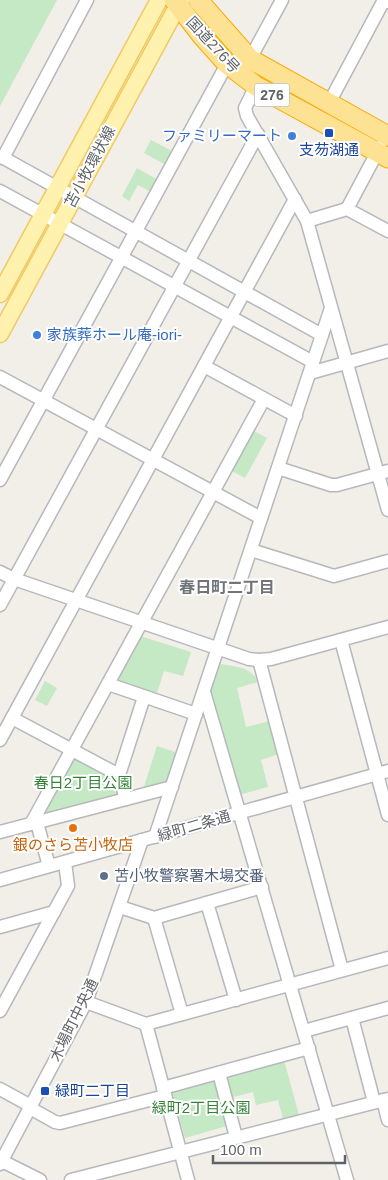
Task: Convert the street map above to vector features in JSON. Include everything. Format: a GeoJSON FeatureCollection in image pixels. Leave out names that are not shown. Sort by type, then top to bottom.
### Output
{"type":"FeatureCollection","features":[{"type":"Feature","properties":{"kind":"highway","name":"国道276号"},"geometry":{"type":"LineString","coordinates":[[198,0],[250,59],[388,135]]}},
{"type":"Feature","properties":{"kind":"highway","name":"国道276号"},"geometry":{"type":"LineString","coordinates":[[178,2],[227,64],[256,86],[383,155]]}},
{"type":"Feature","properties":{"kind":"main road","name":"苫小牧環状線"},"geometry":{"type":"LineString","coordinates":[[0,294],[159,0]]}},
{"type":"Feature","properties":{"kind":"main road","name":"苫小牧環状線"},"geometry":{"type":"LineString","coordinates":[[0,334],[178,2]]}},
{"type":"Feature","properties":{"kind":"street"},"geometry":{"type":"LineString","coordinates":[[87,0],[2,157],[322,336]]}},
{"type":"Feature","properties":{"kind":"street"},"geometry":{"type":"LineString","coordinates":[[250,59],[282,0]]}},
{"type":"Feature","properties":{"kind":"street"},"geometry":{"type":"LineString","coordinates":[[329,103],[384,0],[388,2]]}},
{"type":"Feature","properties":{"kind":"street"},"geometry":{"type":"LineString","coordinates":[[0,480],[227,64]]}},
{"type":"Feature","properties":{"kind":"street"},"geometry":{"type":"LineString","coordinates":[[256,86],[245,108],[247,116],[307,221],[347,363],[383,473],[388,510]]}},
{"type":"Feature","properties":{"kind":"street"},"geometry":{"type":"LineString","coordinates":[[0,605],[258,134]]}},
{"type":"Feature","properties":{"kind":"street"},"geometry":{"type":"LineString","coordinates":[[307,221],[347,209],[383,155],[388,135]]}},
{"type":"Feature","properties":{"kind":"street"},"geometry":{"type":"LineString","coordinates":[[0,191],[231,317],[312,367],[347,363],[388,351]]}},
{"type":"Feature","properties":{"kind":"street"},"geometry":{"type":"LineString","coordinates":[[0,740],[296,199]]}},
{"type":"Feature","properties":{"kind":"street"},"geometry":{"type":"LineString","coordinates":[[347,209],[388,231]]}},
{"type":"Feature","properties":{"kind":"street","name":"木場町中央通"},"geometry":{"type":"LineString","coordinates":[[1,1163],[86,1002],[120,907],[172,787],[331,308]]}},
{"type":"Feature","properties":{"kind":"street"},"geometry":{"type":"LineString","coordinates":[[204,366],[296,416]]}},
{"type":"Feature","properties":{"kind":"street"},"geometry":{"type":"LineString","coordinates":[[0,377],[261,518]]}},
{"type":"Feature","properties":{"kind":"street"},"geometry":{"type":"LineString","coordinates":[[48,866],[34,823],[264,398]]}},
{"type":"Feature","properties":{"kind":"street"},"geometry":{"type":"LineString","coordinates":[[278,468],[331,485],[383,473]]}},
{"type":"Feature","properties":{"kind":"street"},"geometry":{"type":"LineString","coordinates":[[251,550],[334,576],[388,561]]}},
{"type":"Feature","properties":{"kind":"street"},"geometry":{"type":"LineString","coordinates":[[0,572],[14,579],[259,660],[271,659],[388,626]]}},
{"type":"Feature","properties":{"kind":"street"},"geometry":{"type":"LineString","coordinates":[[341,640],[383,773],[388,815]]}},
{"type":"Feature","properties":{"kind":"street"},"geometry":{"type":"LineString","coordinates":[[259,660],[342,970]]}},
{"type":"Feature","properties":{"kind":"street"},"geometry":{"type":"LineString","coordinates":[[108,684],[196,714]]}},
{"type":"Feature","properties":{"kind":"street"},"geometry":{"type":"LineString","coordinates":[[204,692],[347,1180]]}},
{"type":"Feature","properties":{"kind":"street"},"geometry":{"type":"LineString","coordinates":[[126,799],[119,775],[144,697]]}},
{"type":"Feature","properties":{"kind":"street"},"geometry":{"type":"LineString","coordinates":[[12,718],[119,775]]}},
{"type":"Feature","properties":{"kind":"street","name":"緑町二条通"},"geometry":{"type":"LineString","coordinates":[[0,880],[383,773]]}},
{"type":"Feature","properties":{"kind":"street"},"geometry":{"type":"LineString","coordinates":[[0,832],[172,787]]}},
{"type":"Feature","properties":{"kind":"street"},"geometry":{"type":"LineString","coordinates":[[0,1011],[68,886],[66,862]]}},
{"type":"Feature","properties":{"kind":"street"},"geometry":{"type":"LineString","coordinates":[[120,907],[154,918],[262,887]]}},
{"type":"Feature","properties":{"kind":"street"},"geometry":{"type":"LineString","coordinates":[[208,903],[236,1000]]}},
{"type":"Feature","properties":{"kind":"street"},"geometry":{"type":"LineString","coordinates":[[0,927],[54,912]]}},
{"type":"Feature","properties":{"kind":"street"},"geometry":{"type":"LineString","coordinates":[[154,918],[182,1014]]}},
{"type":"Feature","properties":{"kind":"street"},"geometry":{"type":"LineString","coordinates":[[86,1002],[146,1024],[388,958]]}},
{"type":"Feature","properties":{"kind":"street"},"geometry":{"type":"LineString","coordinates":[[304,1031],[388,1008]]}},
{"type":"Feature","properties":{"kind":"street"},"geometry":{"type":"LineString","coordinates":[[352,1018],[388,1120]]}},
{"type":"Feature","properties":{"kind":"street"},"geometry":{"type":"LineString","coordinates":[[146,1024],[188,1180]]}},
{"type":"Feature","properties":{"kind":"street"},"geometry":{"type":"LineString","coordinates":[[0,1089],[60,1123],[164,1092],[218,1073],[309,1048]]}},
{"type":"Feature","properties":{"kind":"street"},"geometry":{"type":"LineString","coordinates":[[218,1073],[236,1137]]}},
{"type":"Feature","properties":{"kind":"street"},"geometry":{"type":"LineString","coordinates":[[71,1180],[382,1100]]}},
{"type":"Feature","properties":{"kind":"street"},"geometry":{"type":"LineString","coordinates":[[1,1163],[40,1180]]}},
{"type":"Feature","properties":{"kind":"green space"},"geometry":{"type":"Polygon","coordinates":[[[0,0],[57,0],[0,106],[0,0]]]}},
{"type":"Feature","properties":{"kind":"green space"},"geometry":{"type":"Polygon","coordinates":[[[151,140],[174,152],[166,165],[144,153],[151,140]]]}},
{"type":"Feature","properties":{"kind":"green space"},"geometry":{"type":"Polygon","coordinates":[[[137,168],[158,180],[151,192],[138,185],[129,201],[122,196],[137,168]]]}},
{"type":"Feature","properties":{"kind":"green space"},"geometry":{"type":"Polygon","coordinates":[[[250,429],[267,438],[245,478],[228,469],[250,429]]]}},
{"type":"Feature","properties":{"kind":"green space"},"geometry":{"type":"Polygon","coordinates":[[[140,636],[191,652],[183,676],[164,671],[156,696],[115,681],[140,636]]]}},
{"type":"Feature","properties":{"kind":"green space"},"geometry":{"type":"Polygon","coordinates":[[[218,665],[243,669],[252,673],[255,677],[258,682],[237,688],[246,727],[270,721],[279,754],[261,760],[268,787],[238,795],[209,694],[218,665]]]}},
{"type":"Feature","properties":{"kind":"green space"},"geometry":{"type":"Polygon","coordinates":[[[45,681],[57,688],[47,706],[35,700],[45,681]]]}},
{"type":"Feature","properties":{"kind":"green space"},"geometry":{"type":"Polygon","coordinates":[[[157,746],[178,753],[168,782],[143,790],[157,746]]]}},
{"type":"Feature","properties":{"kind":"green space","name":"春日2丁目公園"},"geometry":{"type":"Polygon","coordinates":[[[74,753],[117,776],[123,795],[45,816],[42,812],[74,753]]]}},
{"type":"Feature","properties":{"kind":"green space"},"geometry":{"type":"Polygon","coordinates":[[[284,1060],[299,1115],[283,1119],[278,1100],[256,1105],[253,1092],[229,1098],[224,1076],[284,1060]]]}},
{"type":"Feature","properties":{"kind":"green space","name":"緑町2丁目公園"},"geometry":{"type":"Polygon","coordinates":[[[216,1078],[230,1125],[185,1138],[172,1091],[216,1078]]]}},
{"type":"Feature","properties":{"kind":"place","name":"支芴湖通"},"geometry":{"type":"Point","coordinates":[329,133]}},
{"type":"Feature","properties":{"kind":"place","name":"ファミリーマート"},"geometry":{"type":"Point","coordinates":[292,136]}},
{"type":"Feature","properties":{"kind":"place","name":"家族葬ホール庵-iori-"},"geometry":{"type":"Point","coordinates":[37,335]}},
{"type":"Feature","properties":{"kind":"place","name":"銀のさら苫小牧店"},"geometry":{"type":"Point","coordinates":[73,828]}},
{"type":"Feature","properties":{"kind":"place","name":"苫小牧警察署木場交番"},"geometry":{"type":"Point","coordinates":[104,876]}},
{"type":"Feature","properties":{"kind":"place","name":"緑町二丁目"},"geometry":{"type":"Point","coordinates":[45,1091]}},
{"type":"Feature","properties":{"kind":"district","name":"春日町二丁目"},"geometry":{"type":"Point","coordinates":[227,587]}}]}
